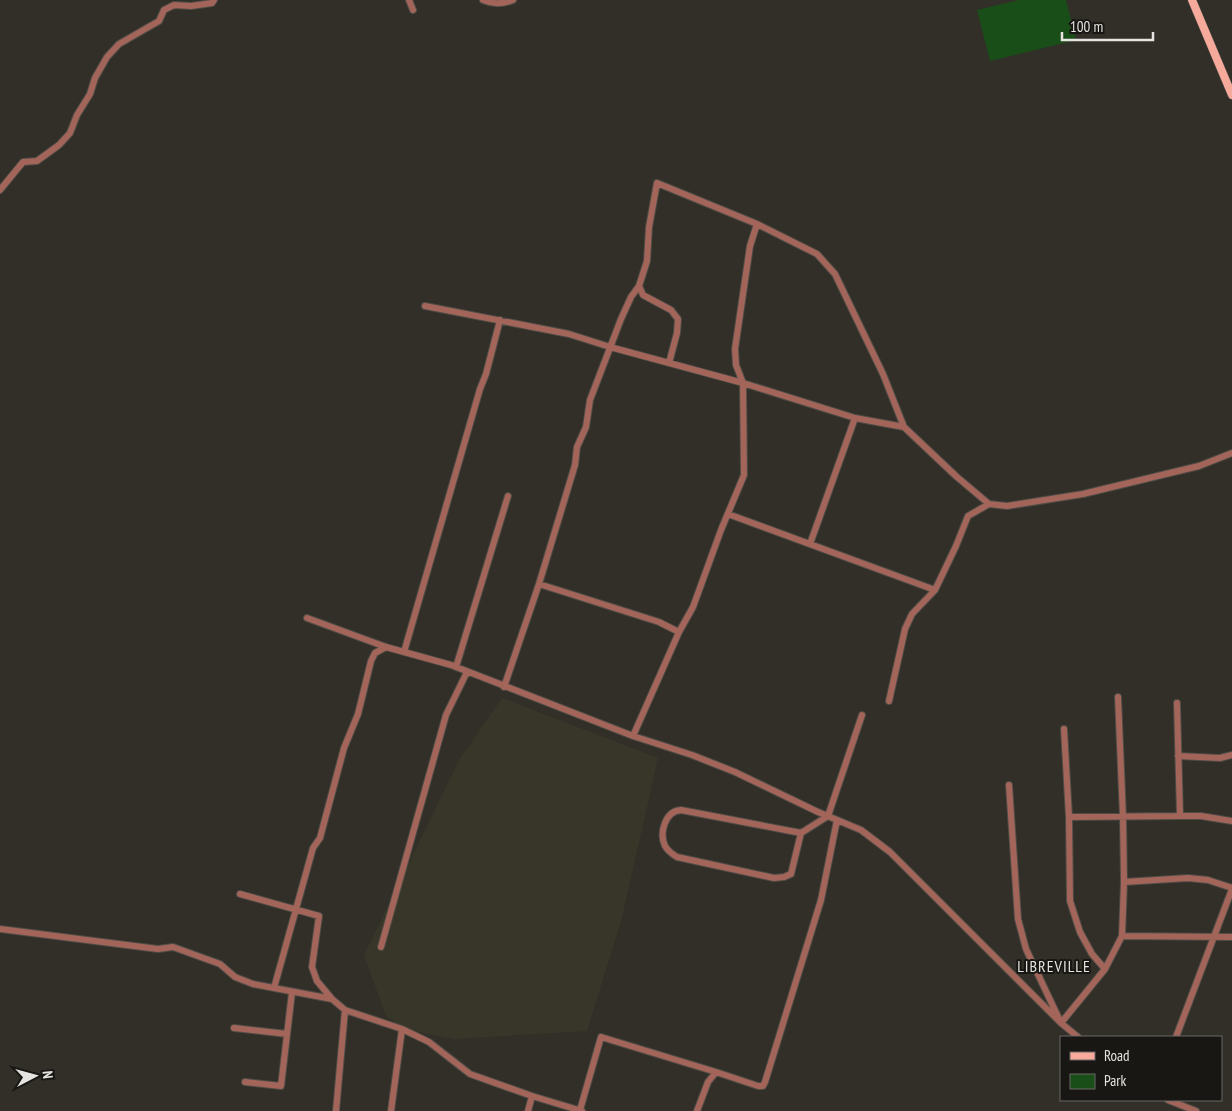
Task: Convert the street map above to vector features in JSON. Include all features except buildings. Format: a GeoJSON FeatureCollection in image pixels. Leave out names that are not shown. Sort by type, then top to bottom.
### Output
{"type":"FeatureCollection","features":[{"type":"Feature","properties":{"kind":"main road"},"geometry":{"type":"LineString","coordinates":[[1192,0],[1232,95]]}},
{"type":"Feature","properties":{"kind":"street"},"geometry":{"type":"LineString","coordinates":[[0,190],[23,162],[37,161],[70,133],[77,115],[90,94],[95,78],[107,57],[119,44],[159,21],[164,10],[174,5],[191,6],[212,3],[214,0]]}},
{"type":"Feature","properties":{"kind":"street"},"geometry":{"type":"LineString","coordinates":[[409,0],[413,10]]}},
{"type":"Feature","properties":{"kind":"street"},"geometry":{"type":"LineString","coordinates":[[483,0],[493,3],[513,0]]}},
{"type":"Feature","properties":{"kind":"street"},"geometry":{"type":"LineString","coordinates":[[504,687],[539,584],[575,465],[577,447],[586,427],[590,400],[610,347],[631,297],[638,286],[647,261],[649,227],[657,183],[757,224],[817,254],[835,274],[883,374],[904,427],[989,504],[1007,506],[1083,494],[1199,466],[1232,453]]}},
{"type":"Feature","properties":{"kind":"street"},"geometry":{"type":"LineString","coordinates":[[633,736],[679,632],[693,607],[721,530],[744,475],[743,383],[736,365],[735,349],[750,246],[757,224]]}},
{"type":"Feature","properties":{"kind":"street"},"geometry":{"type":"LineString","coordinates":[[638,286],[643,295],[671,310],[678,319],[677,333],[669,363]]}},
{"type":"Feature","properties":{"kind":"street"},"geometry":{"type":"LineString","coordinates":[[425,306],[569,334],[743,383],[855,418],[904,427]]}},
{"type":"Feature","properties":{"kind":"street"},"geometry":{"type":"LineString","coordinates":[[404,652],[480,389],[486,374],[500,320]]}},
{"type":"Feature","properties":{"kind":"street"},"geometry":{"type":"LineString","coordinates":[[810,544],[855,418]]}},
{"type":"Feature","properties":{"kind":"street"},"geometry":{"type":"LineString","coordinates":[[456,668],[508,496]]}},
{"type":"Feature","properties":{"kind":"street"},"geometry":{"type":"LineString","coordinates":[[889,701],[905,629],[912,614],[935,590],[956,546],[965,520],[968,516],[989,504]]}},
{"type":"Feature","properties":{"kind":"street"},"geometry":{"type":"LineString","coordinates":[[728,514],[935,590]]}},
{"type":"Feature","properties":{"kind":"street"},"geometry":{"type":"LineString","coordinates":[[539,584],[659,622],[679,632]]}},
{"type":"Feature","properties":{"kind":"street"},"geometry":{"type":"LineString","coordinates":[[308,618],[386,647],[456,668],[633,736],[692,755],[861,830],[890,852],[1061,1023],[1077,1036]]}},
{"type":"Feature","properties":{"kind":"street"},"geometry":{"type":"LineString","coordinates":[[274,988],[313,848],[320,838],[344,748],[358,714],[371,661],[375,653],[386,647]]}},
{"type":"Feature","properties":{"kind":"street"},"geometry":{"type":"LineString","coordinates":[[381,947],[446,715],[467,672]]}},
{"type":"Feature","properties":{"kind":"street"},"geometry":{"type":"LineString","coordinates":[[1061,1023],[1105,969],[1122,936],[1124,882],[1123,817],[1118,697]]}},
{"type":"Feature","properties":{"kind":"street"},"geometry":{"type":"LineString","coordinates":[[1177,703],[1180,816]]}},
{"type":"Feature","properties":{"kind":"street"},"geometry":{"type":"LineString","coordinates":[[801,833],[791,874],[774,878],[677,857],[670,852],[663,840],[664,824],[668,816],[675,810],[801,833],[828,816],[862,715]]}},
{"type":"Feature","properties":{"kind":"street"},"geometry":{"type":"LineString","coordinates":[[1064,729],[1069,817],[1070,901],[1080,932],[1092,954],[1105,969]]}},
{"type":"Feature","properties":{"kind":"street"},"geometry":{"type":"LineString","coordinates":[[1178,756],[1220,758],[1232,755]]}},
{"type":"Feature","properties":{"kind":"street"},"geometry":{"type":"LineString","coordinates":[[1009,785],[1018,919],[1026,949],[1061,1023]]}},
{"type":"Feature","properties":{"kind":"street"},"geometry":{"type":"LineString","coordinates":[[1069,817],[1201,816],[1232,822]]}},
{"type":"Feature","properties":{"kind":"street"},"geometry":{"type":"LineString","coordinates":[[240,894],[319,916],[312,967],[317,981],[332,999],[345,1010],[402,1029],[429,1042],[470,1074],[581,1111],[601,1037],[763,1086],[821,900],[837,820]]}},
{"type":"Feature","properties":{"kind":"street"},"geometry":{"type":"LineString","coordinates":[[1124,882],[1188,878],[1208,880],[1232,888],[1176,1036]]}},
{"type":"Feature","properties":{"kind":"street"},"geometry":{"type":"LineString","coordinates":[[0,930],[158,949],[173,947],[220,964],[235,977],[253,984],[332,999]]}},
{"type":"Feature","properties":{"kind":"street"},"geometry":{"type":"LineString","coordinates":[[1122,936],[1232,937]]}},
{"type":"Feature","properties":{"kind":"street"},"geometry":{"type":"LineString","coordinates":[[245,1082],[281,1086],[292,992]]}},
{"type":"Feature","properties":{"kind":"street"},"geometry":{"type":"LineString","coordinates":[[336,1111],[345,1010]]}},
{"type":"Feature","properties":{"kind":"street"},"geometry":{"type":"LineString","coordinates":[[234,1028],[287,1034]]}},
{"type":"Feature","properties":{"kind":"street"},"geometry":{"type":"LineString","coordinates":[[392,1111],[402,1029]]}},
{"type":"Feature","properties":{"kind":"street"},"geometry":{"type":"LineString","coordinates":[[697,1111],[708,1082],[716,1072]]}},
{"type":"Feature","properties":{"kind":"street"},"geometry":{"type":"LineString","coordinates":[[528,1111],[532,1096]]}},
{"type":"Feature","properties":{"kind":"street"},"geometry":{"type":"LineString","coordinates":[[1171,1101],[1196,1111]]}},
{"type":"Feature","properties":{"kind":"shaded area"},"geometry":{"type":"Polygon","coordinates":[[[502,698],[658,758],[622,918],[587,1031],[455,1039],[406,1030],[386,1016],[364,955],[459,760],[502,698]]]}},
{"type":"Feature","properties":{"kind":"green space"},"geometry":{"type":"Polygon","coordinates":[[[1019,0],[1066,0],[1076,40],[990,61],[977,10],[1019,0]]]}},
{"type":"Feature","properties":{"kind":"district","name":"LIBREVILLE"},"geometry":{"type":"Point","coordinates":[1054,966]}}]}
